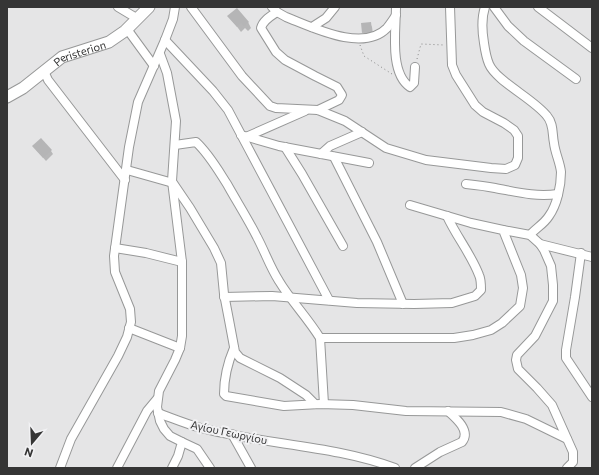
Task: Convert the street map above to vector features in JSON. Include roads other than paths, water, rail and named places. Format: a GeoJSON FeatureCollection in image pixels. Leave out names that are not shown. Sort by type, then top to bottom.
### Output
{"type":"FeatureCollection","features":[{"type":"Feature","properties":{"kind":"street"},"geometry":{"type":"LineString","coordinates":[[118,7],[138,19]]}},
{"type":"Feature","properties":{"kind":"street","name":"Peristerion"},"geometry":{"type":"LineString","coordinates":[[7,97],[23,88],[62,57],[109,42],[127,29],[149,7]]}},
{"type":"Feature","properties":{"kind":"street"},"geometry":{"type":"LineString","coordinates":[[60,468],[71,439],[118,356],[131,322],[130,309],[115,272],[114,256],[129,147],[138,102],[166,40],[173,19],[175,7]]}},
{"type":"Feature","properties":{"kind":"street"},"geometry":{"type":"LineString","coordinates":[[191,7],[242,76],[270,106],[276,108],[318,110],[345,121],[386,148],[426,160],[506,169],[515,164],[518,158],[518,136],[514,130],[483,112],[475,105],[456,75],[452,64],[450,46],[450,7]]}},
{"type":"Feature","properties":{"kind":"street"},"geometry":{"type":"LineString","coordinates":[[312,27],[326,18],[335,7]]}},
{"type":"Feature","properties":{"kind":"street"},"geometry":{"type":"LineString","coordinates":[[485,7],[482,16],[482,32],[489,65],[495,73],[536,105],[547,116],[551,122],[561,172],[558,194],[550,214],[544,223],[535,229],[530,235]]}},
{"type":"Feature","properties":{"kind":"street"},"geometry":{"type":"LineString","coordinates":[[494,7],[508,26],[524,41],[576,79]]}},
{"type":"Feature","properties":{"kind":"street"},"geometry":{"type":"LineString","coordinates":[[538,7],[592,48]]}},
{"type":"Feature","properties":{"kind":"street"},"geometry":{"type":"LineString","coordinates":[[318,110],[339,100],[342,95],[340,91],[337,87],[285,60],[276,52],[260,28],[261,24],[275,10],[286,17],[312,27],[346,38],[364,39],[378,34],[386,29],[396,11]]}},
{"type":"Feature","properties":{"kind":"street"},"geometry":{"type":"LineString","coordinates":[[396,11],[396,57],[401,76],[405,83],[410,86],[414,83],[415,67]]}},
{"type":"Feature","properties":{"kind":"street"},"geometry":{"type":"LineString","coordinates":[[127,29],[154,66]]}},
{"type":"Feature","properties":{"kind":"street"},"geometry":{"type":"LineString","coordinates":[[166,40],[213,91],[228,110],[329,300]]}},
{"type":"Feature","properties":{"kind":"street"},"geometry":{"type":"LineString","coordinates":[[160,54],[167,73],[176,121],[173,183],[182,262],[182,336],[180,348],[159,391],[157,398],[158,413],[164,430],[170,436],[197,449],[210,468]]}},
{"type":"Feature","properties":{"kind":"street"},"geometry":{"type":"LineString","coordinates":[[44,71],[48,80],[125,180]]}},
{"type":"Feature","properties":{"kind":"street"},"geometry":{"type":"LineString","coordinates":[[243,136],[308,109]]}},
{"type":"Feature","properties":{"kind":"street"},"geometry":{"type":"LineString","coordinates":[[321,154],[330,146],[362,132]]}},
{"type":"Feature","properties":{"kind":"street"},"geometry":{"type":"LineString","coordinates":[[243,136],[285,147],[368,164]]}},
{"type":"Feature","properties":{"kind":"street"},"geometry":{"type":"LineString","coordinates":[[175,145],[196,142],[220,172],[257,237],[272,269],[289,298],[307,318],[320,338],[324,404]]}},
{"type":"Feature","properties":{"kind":"street"},"geometry":{"type":"LineString","coordinates":[[285,147],[343,246]]}},
{"type":"Feature","properties":{"kind":"street"},"geometry":{"type":"LineString","coordinates":[[334,157],[377,242],[403,304]]}},
{"type":"Feature","properties":{"kind":"street"},"geometry":{"type":"LineString","coordinates":[[127,170],[173,183],[214,248],[221,263],[224,296],[235,352],[240,358],[280,378],[306,395],[315,404]]}},
{"type":"Feature","properties":{"kind":"street"},"geometry":{"type":"LineString","coordinates":[[466,184],[525,194],[544,196],[558,194]]}},
{"type":"Feature","properties":{"kind":"street"},"geometry":{"type":"LineString","coordinates":[[410,205],[447,216],[530,235],[544,250],[551,266],[553,285],[552,301],[535,336],[517,355],[516,360],[518,369],[552,405],[572,452],[573,462],[567,468]]}},
{"type":"Feature","properties":{"kind":"street"},"geometry":{"type":"LineString","coordinates":[[224,296],[403,304],[452,303],[475,296],[481,290],[480,276],[447,216]]}},
{"type":"Feature","properties":{"kind":"street"},"geometry":{"type":"LineString","coordinates":[[320,338],[454,338],[491,330],[502,323],[520,306],[523,288],[521,275],[503,230]]}},
{"type":"Feature","properties":{"kind":"street"},"geometry":{"type":"LineString","coordinates":[[540,244],[581,253],[592,257]]}},
{"type":"Feature","properties":{"kind":"street"},"geometry":{"type":"LineString","coordinates":[[115,248],[182,262]]}},
{"type":"Feature","properties":{"kind":"street"},"geometry":{"type":"LineString","coordinates":[[581,253],[566,358],[592,397]]}},
{"type":"Feature","properties":{"kind":"street"},"geometry":{"type":"LineString","coordinates":[[129,328],[180,348]]}},
{"type":"Feature","properties":{"kind":"street"},"geometry":{"type":"LineString","coordinates":[[234,348],[225,377],[224,394],[226,396],[284,406],[324,404],[353,405],[406,411],[428,410],[501,412],[526,419],[567,440]]}},
{"type":"Feature","properties":{"kind":"street"},"geometry":{"type":"LineString","coordinates":[[117,468],[147,411],[157,398]]}},
{"type":"Feature","properties":{"kind":"street"},"geometry":{"type":"LineString","coordinates":[[415,468],[440,452],[462,442],[464,439],[466,434],[461,425],[448,411]]}},
{"type":"Feature","properties":{"kind":"street","name":"Αγίου Γεωργίου"},"geometry":{"type":"LineString","coordinates":[[158,413],[201,428],[349,455],[395,468]]}},
{"type":"Feature","properties":{"kind":"street"},"geometry":{"type":"LineString","coordinates":[[232,434],[251,468]]}},
{"type":"Feature","properties":{"kind":"street"},"geometry":{"type":"LineString","coordinates":[[172,468],[178,456],[182,442]]}}]}
